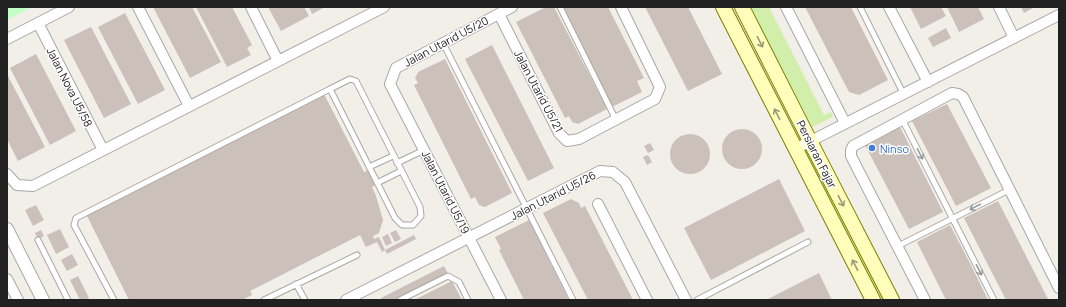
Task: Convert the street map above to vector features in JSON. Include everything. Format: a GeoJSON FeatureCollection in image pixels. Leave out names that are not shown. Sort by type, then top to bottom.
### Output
{"type":"FeatureCollection","features":[{"type":"Feature","properties":{"kind":"main road","name":"Persiaran Fajar"},"geometry":{"type":"LineString","coordinates":[[723,7],[872,300]]}},
{"type":"Feature","properties":{"kind":"main road","name":"Persiaran Fajar"},"geometry":{"type":"LineString","coordinates":[[742,7],[892,300]]}},
{"type":"Feature","properties":{"kind":"street"},"geometry":{"type":"LineString","coordinates":[[7,39],[69,7]]}},
{"type":"Feature","properties":{"kind":"street"},"geometry":{"type":"LineString","coordinates":[[138,7],[189,106]]}},
{"type":"Feature","properties":{"kind":"street"},"geometry":{"type":"LineString","coordinates":[[251,7],[278,61]]}},
{"type":"Feature","properties":{"kind":"street"},"geometry":{"type":"LineString","coordinates":[[7,174],[17,185],[33,186],[278,61],[364,12],[384,7]]}},
{"type":"Feature","properties":{"kind":"street","name":"Jalan Utarid U5/20"},"geometry":{"type":"LineString","coordinates":[[390,84],[396,68],[512,7]]}},
{"type":"Feature","properties":{"kind":"street"},"geometry":{"type":"LineString","coordinates":[[616,120],[655,99],[660,88],[621,7]]}},
{"type":"Feature","properties":{"kind":"street"},"geometry":{"type":"LineString","coordinates":[[786,7],[845,122]]}},
{"type":"Feature","properties":{"kind":"street"},"geometry":{"type":"LineString","coordinates":[[889,7],[928,82]]}},
{"type":"Feature","properties":{"kind":"street"},"geometry":{"type":"LineString","coordinates":[[998,7],[1014,38]]}},
{"type":"Feature","properties":{"kind":"street","name":"Jalan Utarid U5/21"},"geometry":{"type":"LineString","coordinates":[[499,14],[559,133],[567,141],[579,139],[616,120]]}},
{"type":"Feature","properties":{"kind":"street"},"geometry":{"type":"LineString","coordinates":[[795,149],[845,122],[904,95],[1059,15]]}},
{"type":"Feature","properties":{"kind":"street","name":"Jalan Nova U5/58"},"geometry":{"type":"LineString","coordinates":[[38,23],[103,150]]}},
{"type":"Feature","properties":{"kind":"street","name":"Jalan Utarid U5/19"},"geometry":{"type":"LineString","coordinates":[[390,84],[501,300]]}},
{"type":"Feature","properties":{"kind":"street"},"geometry":{"type":"LineString","coordinates":[[925,300],[851,156],[851,150],[853,146],[952,93],[958,94],[962,97],[1059,288]]}},
{"type":"Feature","properties":{"kind":"street","name":"Jalan Utarid U5/26"},"geometry":{"type":"LineString","coordinates":[[351,299],[600,171],[613,172],[625,182],[686,300]]}},
{"type":"Feature","properties":{"kind":"street"},"geometry":{"type":"LineString","coordinates":[[598,204],[647,300]]}},
{"type":"Feature","properties":{"kind":"street"},"geometry":{"type":"LineString","coordinates":[[8,231],[43,300]]}},
{"type":"Feature","properties":{"kind":"street"},"geometry":{"type":"LineString","coordinates":[[7,279],[18,300]]}},
{"type":"Feature","properties":{"kind":"lane"},"geometry":{"type":"LineString","coordinates":[[560,7],[616,120]]}},
{"type":"Feature","properties":{"kind":"lane"},"geometry":{"type":"LineString","coordinates":[[860,7],[904,95]]}},
{"type":"Feature","properties":{"kind":"lane"},"geometry":{"type":"LineString","coordinates":[[443,43],[573,300]]}},
{"type":"Feature","properties":{"kind":"lane"},"geometry":{"type":"LineString","coordinates":[[114,300],[74,225],[76,218],[330,89],[350,79],[356,81],[420,207],[421,216],[413,225],[402,225],[395,218],[330,89]]}},
{"type":"Feature","properties":{"kind":"lane"},"geometry":{"type":"LineString","coordinates":[[902,119],[994,300]]}},
{"type":"Feature","properties":{"kind":"lane"},"geometry":{"type":"LineString","coordinates":[[397,163],[424,150]]}},
{"type":"Feature","properties":{"kind":"lane"},"geometry":{"type":"LineString","coordinates":[[369,167],[393,156]]}},
{"type":"Feature","properties":{"kind":"lane"},"geometry":{"type":"LineString","coordinates":[[377,183],[401,171]]}},
{"type":"Feature","properties":{"kind":"lane"},"geometry":{"type":"LineString","coordinates":[[898,246],[1009,190]]}},
{"type":"Feature","properties":{"kind":"lane"},"geometry":{"type":"LineString","coordinates":[[38,240],[68,300]]}},
{"type":"Feature","properties":{"kind":"lane"},"geometry":{"type":"LineString","coordinates":[[697,300],[808,242]]}},
{"type":"Feature","properties":{"kind":"lane"},"geometry":{"type":"LineString","coordinates":[[264,300],[357,254]]}},
{"type":"Feature","properties":{"kind":"lane"},"geometry":{"type":"LineString","coordinates":[[400,300],[448,276],[460,282],[468,300]]}},
{"type":"Feature","properties":{"kind":"lane"},"geometry":{"type":"LineString","coordinates":[[296,284],[305,300]]}},
{"type":"Feature","properties":{"kind":"green space"},"geometry":{"type":"Polygon","coordinates":[[[7,7],[32,7],[7,20],[7,7]]]}},
{"type":"Feature","properties":{"kind":"green space"},"geometry":{"type":"Polygon","coordinates":[[[750,7],[769,7],[824,115],[831,112],[833,117],[812,127],[750,7]]]}},
{"type":"Feature","properties":{"kind":"green space"},"geometry":{"type":"Polygon","coordinates":[[[808,152],[885,300],[880,300],[804,154],[808,152]]]}},
{"type":"Feature","properties":{"kind":"building"},"geometry":{"type":"Polygon","coordinates":[[[153,7],[192,7],[221,62],[190,78],[153,7]]]}},
{"type":"Feature","properties":{"kind":"building"},"geometry":{"type":"Polygon","coordinates":[[[196,7],[232,7],[252,45],[247,48],[251,55],[227,67],[196,7]]]}},
{"type":"Feature","properties":{"kind":"building"},"geometry":{"type":"Polygon","coordinates":[[[268,7],[304,7],[309,16],[281,31],[268,7]]]}},
{"type":"Feature","properties":{"kind":"building"},"geometry":{"type":"Polygon","coordinates":[[[309,7],[325,7],[312,14],[309,7]]]}},
{"type":"Feature","properties":{"kind":"building"},"geometry":{"type":"Polygon","coordinates":[[[546,7],[554,7],[607,109],[578,124],[572,122],[569,116],[565,118],[516,22],[546,7]]]}},
{"type":"Feature","properties":{"kind":"building"},"geometry":{"type":"Polygon","coordinates":[[[561,7],[608,7],[644,78],[637,81],[642,92],[612,107],[561,7]]]}},
{"type":"Feature","properties":{"kind":"building"},"geometry":{"type":"Polygon","coordinates":[[[645,7],[688,7],[722,74],[688,91],[645,7]]]}},
{"type":"Feature","properties":{"kind":"building"},"geometry":{"type":"Polygon","coordinates":[[[805,7],[851,7],[888,80],[859,95],[849,92],[805,7]]]}},
{"type":"Feature","properties":{"kind":"building"},"geometry":{"type":"Polygon","coordinates":[[[910,7],[941,7],[946,16],[921,29],[910,7]]]}},
{"type":"Feature","properties":{"kind":"building"},"geometry":{"type":"Polygon","coordinates":[[[947,7],[978,7],[984,19],[959,32],[947,7]]]}},
{"type":"Feature","properties":{"kind":"building"},"geometry":{"type":"Polygon","coordinates":[[[1021,7],[1035,7],[1024,13],[1021,7]]]}},
{"type":"Feature","properties":{"kind":"building"},"geometry":{"type":"Polygon","coordinates":[[[125,13],[165,90],[138,104],[98,27],[125,13]]]}},
{"type":"Feature","properties":{"kind":"building"},"geometry":{"type":"Polygon","coordinates":[[[91,27],[131,104],[104,118],[64,40],[91,27]]]}},
{"type":"Feature","properties":{"kind":"building"},"geometry":{"type":"Polygon","coordinates":[[[946,28],[951,38],[933,47],[928,38],[946,28]]]}},
{"type":"Feature","properties":{"kind":"building"},"geometry":{"type":"Polygon","coordinates":[[[492,45],[554,168],[528,181],[465,59],[492,45]]]}},
{"type":"Feature","properties":{"kind":"building"},"geometry":{"type":"Polygon","coordinates":[[[36,54],[76,131],[50,145],[10,68],[36,54]]]}},
{"type":"Feature","properties":{"kind":"building"},"geometry":{"type":"Polygon","coordinates":[[[445,59],[512,193],[485,207],[479,205],[475,197],[471,199],[414,85],[418,83],[415,78],[418,72],[445,59]]]}},
{"type":"Feature","properties":{"kind":"building"},"geometry":{"type":"Polygon","coordinates":[[[7,74],[45,147],[18,161],[7,139],[7,74]]]}},
{"type":"Feature","properties":{"kind":"building"},"geometry":{"type":"Polygon","coordinates":[[[324,94],[364,172],[369,170],[376,184],[372,187],[383,220],[379,233],[373,236],[374,239],[379,237],[385,250],[382,252],[377,242],[366,247],[360,235],[250,291],[252,295],[242,300],[129,300],[86,214],[324,94]]]}},
{"type":"Feature","properties":{"kind":"building"},"geometry":{"type":"Polygon","coordinates":[[[947,104],[991,188],[956,206],[912,121],[947,104]]]}},
{"type":"Feature","properties":{"kind":"building"},"geometry":{"type":"Polygon","coordinates":[[[900,127],[943,212],[909,229],[865,145],[900,127]]]}},
{"type":"Feature","properties":{"kind":"building"},"geometry":{"type":"Polygon","coordinates":[[[738,129],[746,129],[753,132],[759,138],[762,149],[759,160],[753,166],[746,169],[738,169],[731,166],[725,160],[722,153],[722,145],[725,138],[731,132],[738,129]]]}},
{"type":"Feature","properties":{"kind":"building"},"geometry":{"type":"Polygon","coordinates":[[[686,134],[694,134],[701,137],[707,143],[710,154],[707,165],[701,171],[694,174],[686,174],[679,171],[673,165],[670,158],[670,150],[673,143],[679,137],[686,134]]]}},
{"type":"Feature","properties":{"kind":"building"},"geometry":{"type":"Polygon","coordinates":[[[650,143],[654,150],[648,153],[644,146],[650,143]]]}},
{"type":"Feature","properties":{"kind":"building"},"geometry":{"type":"Polygon","coordinates":[[[648,155],[652,162],[647,165],[643,157],[648,155]]]}},
{"type":"Feature","properties":{"kind":"building"},"geometry":{"type":"Polygon","coordinates":[[[779,179],[805,231],[711,280],[684,228],[779,179]]]}},
{"type":"Feature","properties":{"kind":"building"},"geometry":{"type":"Polygon","coordinates":[[[571,199],[579,203],[581,208],[585,206],[633,300],[588,300],[543,213],[571,199]]]}},
{"type":"Feature","properties":{"kind":"building"},"geometry":{"type":"Polygon","coordinates":[[[998,201],[1048,300],[1006,300],[964,218],[998,201]]]}},
{"type":"Feature","properties":{"kind":"building"},"geometry":{"type":"Polygon","coordinates":[[[36,205],[44,220],[33,226],[25,210],[36,205]]]}},
{"type":"Feature","properties":{"kind":"building"},"geometry":{"type":"Polygon","coordinates":[[[529,220],[569,300],[524,300],[499,250],[501,249],[495,237],[529,220]]]}},
{"type":"Feature","properties":{"kind":"building"},"geometry":{"type":"Polygon","coordinates":[[[950,225],[988,300],[946,300],[917,242],[950,225]]]}},
{"type":"Feature","properties":{"kind":"building"},"geometry":{"type":"Polygon","coordinates":[[[60,229],[69,247],[56,254],[47,235],[60,229]]]}},
{"type":"Feature","properties":{"kind":"building"},"geometry":{"type":"Polygon","coordinates":[[[41,230],[44,236],[38,239],[35,233],[41,230]]]}},
{"type":"Feature","properties":{"kind":"building"},"geometry":{"type":"Polygon","coordinates":[[[396,230],[401,239],[395,242],[390,233],[396,230]]]}},
{"type":"Feature","properties":{"kind":"building"},"geometry":{"type":"Polygon","coordinates":[[[388,234],[392,243],[386,246],[382,237],[388,234]]]}},
{"type":"Feature","properties":{"kind":"building"},"geometry":{"type":"Polygon","coordinates":[[[414,235],[416,239],[387,254],[385,250],[414,235]]]}},
{"type":"Feature","properties":{"kind":"building"},"geometry":{"type":"Polygon","coordinates":[[[72,254],[78,265],[67,271],[61,260],[72,254]]]}},
{"type":"Feature","properties":{"kind":"building"},"geometry":{"type":"Polygon","coordinates":[[[444,266],[448,274],[397,300],[382,300],[381,298],[444,266]]]}},
{"type":"Feature","properties":{"kind":"building"},"geometry":{"type":"Polygon","coordinates":[[[819,273],[832,300],[766,300],[819,273]]]}},
{"type":"Feature","properties":{"kind":"building"},"geometry":{"type":"Polygon","coordinates":[[[78,276],[89,298],[84,300],[80,300],[70,280],[78,276]]]}},
{"type":"Feature","properties":{"kind":"building"},"geometry":{"type":"Polygon","coordinates":[[[452,281],[462,300],[414,300],[452,281]]]}},
{"type":"Feature","properties":{"kind":"place","name":"Ninso"},"geometry":{"type":"Point","coordinates":[872,148]}}]}
